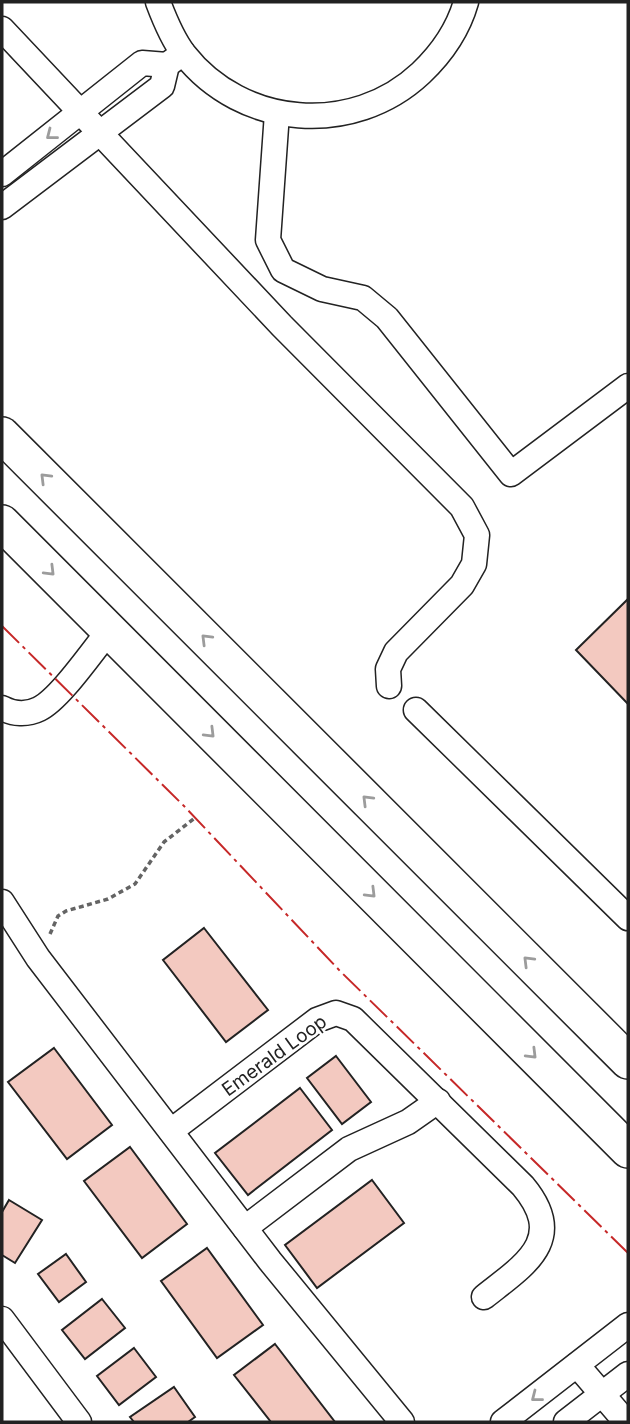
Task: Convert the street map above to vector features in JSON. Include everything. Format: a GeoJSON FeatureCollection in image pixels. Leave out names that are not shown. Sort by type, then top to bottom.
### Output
{"type":"FeatureCollection","features":[{"type":"Feature","properties":{"kind":"highway"},"geometry":{"type":"LineString","coordinates":[[2,435],[628,1061]]}},
{"type":"Feature","properties":{"kind":"highway"},"geometry":{"type":"LineString","coordinates":[[2,523],[628,1150]]}},
{"type":"Feature","properties":{"kind":"street"},"geometry":{"type":"LineString","coordinates":[[2,207],[162,86],[175,59],[158,2]]}},
{"type":"Feature","properties":{"kind":"street"},"geometry":{"type":"LineString","coordinates":[[37,181],[11,167],[142,63],[175,59],[241,101],[277,113],[322,117],[333,115],[366,108],[405,88],[438,57],[461,18],[466,2]]}},
{"type":"Feature","properties":{"kind":"street"},"geometry":{"type":"LineString","coordinates":[[2,29],[282,326],[462,507],[477,535],[474,564],[463,585],[396,652],[388,669],[389,686]]}},
{"type":"Feature","properties":{"kind":"street"},"geometry":{"type":"LineString","coordinates":[[123,78],[142,101]]}},
{"type":"Feature","properties":{"kind":"street"},"geometry":{"type":"LineString","coordinates":[[277,113],[268,240],[284,270],[322,289],[363,298],[387,318],[512,474],[628,386]]}},
{"type":"Feature","properties":{"kind":"street"},"geometry":{"type":"LineString","coordinates":[[2,708],[14,714],[37,710],[51,701],[109,631]]}},
{"type":"Feature","properties":{"kind":"street"},"geometry":{"type":"LineString","coordinates":[[416,710],[628,918]]}},
{"type":"Feature","properties":{"kind":"street"},"geometry":{"type":"LineString","coordinates":[[2,902],[38,958],[245,1228],[402,1422]]}},
{"type":"Feature","properties":{"kind":"street","name":"Emerald Loop"},"geometry":{"type":"LineString","coordinates":[[171,1131],[317,1020],[336,1013],[353,1019],[523,1186],[539,1213],[541,1233],[536,1252],[529,1261],[484,1297]]}},
{"type":"Feature","properties":{"kind":"street"},"geometry":{"type":"LineString","coordinates":[[245,1228],[349,1149],[408,1122],[438,1101]]}},
{"type":"Feature","properties":{"kind":"street"},"geometry":{"type":"LineString","coordinates":[[2,1319],[79,1422]]}},
{"type":"Feature","properties":{"kind":"street"},"geometry":{"type":"LineString","coordinates":[[503,1422],[628,1325]]}},
{"type":"Feature","properties":{"kind":"street"},"geometry":{"type":"LineString","coordinates":[[577,1365],[626,1422]]}},
{"type":"Feature","properties":{"kind":"street"},"geometry":{"type":"LineString","coordinates":[[566,1422],[628,1374]]}},
{"type":"Feature","properties":{"kind":"path"},"geometry":{"type":"LineString","coordinates":[[38,958],[58,916],[74,908],[108,900],[135,884],[164,842],[196,817]]}},
{"type":"Feature","properties":{"kind":"building"},"geometry":{"type":"Polygon","coordinates":[[[628,599],[628,704],[576,650],[628,599]]]}},
{"type":"Feature","properties":{"kind":"building"},"geometry":{"type":"Polygon","coordinates":[[[204,928],[268,1010],[226,1042],[163,960],[204,928]]]}},
{"type":"Feature","properties":{"kind":"building"},"geometry":{"type":"Polygon","coordinates":[[[54,1048],[112,1125],[67,1159],[8,1082],[54,1048]]]}},
{"type":"Feature","properties":{"kind":"building"},"geometry":{"type":"Polygon","coordinates":[[[336,1056],[371,1102],[342,1124],[307,1078],[336,1056]]]}},
{"type":"Feature","properties":{"kind":"building"},"geometry":{"type":"Polygon","coordinates":[[[300,1088],[332,1130],[248,1195],[215,1153],[300,1088]]]}},
{"type":"Feature","properties":{"kind":"building"},"geometry":{"type":"Polygon","coordinates":[[[130,1147],[187,1224],[142,1258],[84,1181],[130,1147]]]}},
{"type":"Feature","properties":{"kind":"building"},"geometry":{"type":"Polygon","coordinates":[[[372,1180],[404,1223],[317,1288],[285,1245],[372,1180]]]}},
{"type":"Feature","properties":{"kind":"building"},"geometry":{"type":"Polygon","coordinates":[[[9,1200],[42,1220],[15,1263],[2,1255],[2,1212],[9,1200]]]}},
{"type":"Feature","properties":{"kind":"building"},"geometry":{"type":"Polygon","coordinates":[[[207,1248],[263,1325],[217,1358],[161,1281],[207,1248]]]}},
{"type":"Feature","properties":{"kind":"building"},"geometry":{"type":"Polygon","coordinates":[[[66,1254],[86,1282],[59,1302],[38,1274],[66,1254]]]}},
{"type":"Feature","properties":{"kind":"building"},"geometry":{"type":"Polygon","coordinates":[[[102,1299],[125,1328],[85,1359],[62,1330],[102,1299]]]}},
{"type":"Feature","properties":{"kind":"building"},"geometry":{"type":"Polygon","coordinates":[[[275,1344],[335,1422],[271,1422],[234,1375],[275,1344]]]}},
{"type":"Feature","properties":{"kind":"building"},"geometry":{"type":"Polygon","coordinates":[[[134,1348],[156,1377],[119,1405],[97,1376],[134,1348]]]}},
{"type":"Feature","properties":{"kind":"building"},"geometry":{"type":"Polygon","coordinates":[[[174,1387],[195,1417],[188,1422],[134,1422],[130,1417],[174,1387]]]}},
{"type":"Feature","properties":{"kind":"power"},"geometry":{"type":"LineString","coordinates":[[2,626],[184,806],[340,971],[628,1253]]}}]}
